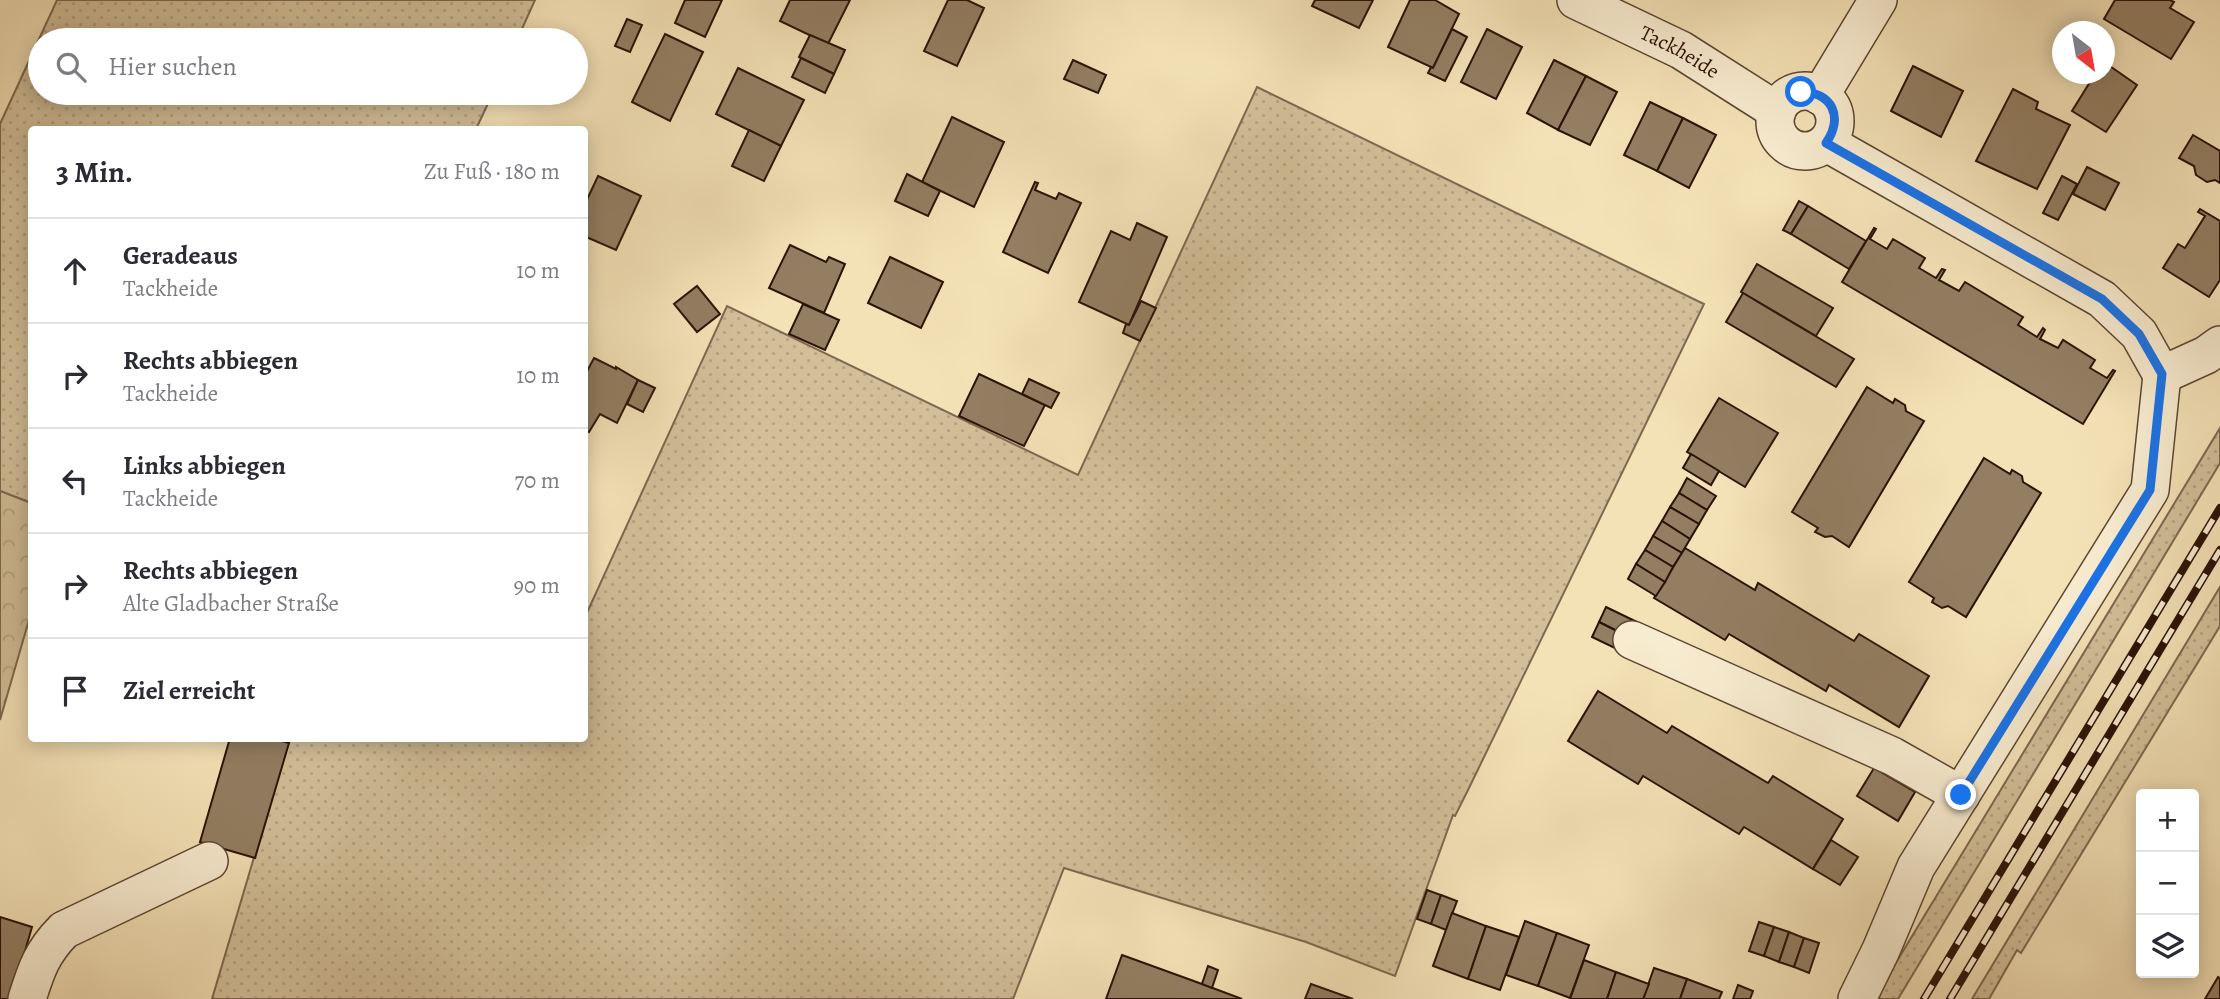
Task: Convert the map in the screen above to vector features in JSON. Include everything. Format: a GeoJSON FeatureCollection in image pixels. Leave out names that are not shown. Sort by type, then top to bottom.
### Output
{"type":"FeatureCollection","features":[{"type":"Feature","properties":{"kind":"street","name":"Tackheide"},"geometry":{"type":"LineString","coordinates":[[1576,0],[1681,50],[1777,111]]}},
{"type":"Feature","properties":{"kind":"street"},"geometry":{"type":"LineString","coordinates":[[1821,96],[1878,0]]}},
{"type":"Feature","properties":{"kind":"street"},"geometry":{"type":"LineString","coordinates":[[1801,92],[1821,96],[1828,102],[1835,118],[1832,135],[1826,143],[1810,151],[1791,148],[1779,136],[1776,128],[1777,111],[1783,102],[1801,92]]}},
{"type":"Feature","properties":{"kind":"street"},"geometry":{"type":"LineString","coordinates":[[1826,143],[2102,299],[2139,334],[2162,374],[2150,490],[1916,867],[1857,999]]}},
{"type":"Feature","properties":{"kind":"street"},"geometry":{"type":"LineString","coordinates":[[2162,374],[2206,355],[2220,345]]}},
{"type":"Feature","properties":{"kind":"street"},"geometry":{"type":"LineString","coordinates":[[1632,639],[1892,756],[1961,795]]}},
{"type":"Feature","properties":{"kind":"street"},"geometry":{"type":"LineString","coordinates":[[27,999],[39,963],[49,944],[64,930],[209,861]]}},
{"type":"Feature","properties":{"kind":"green space"},"geometry":{"type":"Polygon","coordinates":[[[57,0],[535,0],[522,28],[44,28],[57,0]]]}},
{"type":"Feature","properties":{"kind":"green space"},"geometry":{"type":"Polygon","coordinates":[[[28,63],[28,105],[487,105],[477,126],[28,126],[28,502],[0,491],[0,124],[28,63]]]}},
{"type":"Feature","properties":{"kind":"green space"},"geometry":{"type":"Polygon","coordinates":[[[1257,87],[1704,304],[1468,790],[1455,816],[1453,815],[1395,976],[1306,942],[1064,868],[1013,999],[212,999],[288,742],[588,742],[588,610],[727,306],[1078,475],[1257,87]]]}},
{"type":"Feature","properties":{"kind":"green space"},"geometry":{"type":"Polygon","coordinates":[[[2220,428],[2220,463],[1898,999],[1874,999],[2220,428]]]}},
{"type":"Feature","properties":{"kind":"green space"},"geometry":{"type":"Polygon","coordinates":[[[0,491],[28,502],[28,623],[0,720],[0,491]]]}},
{"type":"Feature","properties":{"kind":"green space"},"geometry":{"type":"Polygon","coordinates":[[[2220,587],[2220,626],[2021,953],[2017,950],[1989,999],[1972,999],[2220,587]]]}},
{"type":"Feature","properties":{"kind":"building"},"geometry":{"type":"Polygon","coordinates":[[[685,0],[722,0],[705,37],[675,23],[685,0]]]}},
{"type":"Feature","properties":{"kind":"building"},"geometry":{"type":"Polygon","coordinates":[[[790,0],[850,0],[828,44],[780,21],[790,0]]]}},
{"type":"Feature","properties":{"kind":"building"},"geometry":{"type":"Polygon","coordinates":[[[948,0],[967,0],[984,8],[957,66],[924,51],[948,0]]]}},
{"type":"Feature","properties":{"kind":"building"},"geometry":{"type":"Polygon","coordinates":[[[1315,0],[1373,0],[1359,28],[1312,6],[1315,0]]]}},
{"type":"Feature","properties":{"kind":"building"},"geometry":{"type":"Polygon","coordinates":[[[1410,0],[1435,0],[1459,14],[1433,68],[1388,47],[1410,0]]]}},
{"type":"Feature","properties":{"kind":"building"},"geometry":{"type":"Polygon","coordinates":[[[2115,0],[2170,0],[2174,2],[2170,8],[2194,22],[2171,59],[2115,26],[2115,21],[2104,19],[2115,0]]]}},
{"type":"Feature","properties":{"kind":"building"},"geometry":{"type":"Polygon","coordinates":[[[627,19],[642,25],[630,52],[615,46],[627,19]]]}},
{"type":"Feature","properties":{"kind":"building"},"geometry":{"type":"Polygon","coordinates":[[[1452,29],[1467,37],[1445,81],[1428,73],[1452,29]]]}},
{"type":"Feature","properties":{"kind":"building"},"geometry":{"type":"Polygon","coordinates":[[[1487,29],[1522,47],[1496,99],[1461,82],[1487,29]]]}},
{"type":"Feature","properties":{"kind":"building"},"geometry":{"type":"Polygon","coordinates":[[[665,34],[703,52],[670,121],[632,102],[665,34]]]}},
{"type":"Feature","properties":{"kind":"building"},"geometry":{"type":"Polygon","coordinates":[[[810,35],[845,50],[834,74],[799,57],[810,35]]]}},
{"type":"Feature","properties":{"kind":"building"},"geometry":{"type":"Polygon","coordinates":[[[801,58],[834,74],[825,93],[792,77],[801,58]]]}},
{"type":"Feature","properties":{"kind":"building"},"geometry":{"type":"Polygon","coordinates":[[[1073,60],[1106,75],[1098,93],[1064,79],[1073,60]]]}},
{"type":"Feature","properties":{"kind":"building"},"geometry":{"type":"Polygon","coordinates":[[[1554,60],[1586,76],[1558,130],[1527,113],[1554,60]]]}},
{"type":"Feature","properties":{"kind":"building"},"geometry":{"type":"Polygon","coordinates":[[[1913,66],[1963,91],[1941,137],[1891,111],[1913,66]]]}},
{"type":"Feature","properties":{"kind":"building"},"geometry":{"type":"Polygon","coordinates":[[[738,68],[804,100],[781,146],[716,114],[738,68]]]}},
{"type":"Feature","properties":{"kind":"building"},"geometry":{"type":"Polygon","coordinates":[[[2115,70],[2137,85],[2106,132],[2072,111],[2089,84],[2115,84],[2115,70]]]}},
{"type":"Feature","properties":{"kind":"building"},"geometry":{"type":"Polygon","coordinates":[[[1586,76],[1617,92],[1590,145],[1558,130],[1586,76]]]}},
{"type":"Feature","properties":{"kind":"building"},"geometry":{"type":"Polygon","coordinates":[[[2013,89],[2038,102],[2036,109],[2070,125],[2037,189],[1976,161],[2013,89]]]}},
{"type":"Feature","properties":{"kind":"building"},"geometry":{"type":"Polygon","coordinates":[[[1650,102],[1683,118],[1657,171],[1624,155],[1650,102]]]}},
{"type":"Feature","properties":{"kind":"building"},"geometry":{"type":"Polygon","coordinates":[[[952,117],[1004,142],[974,207],[922,182],[952,117]]]}},
{"type":"Feature","properties":{"kind":"building"},"geometry":{"type":"Polygon","coordinates":[[[1683,118],[1716,135],[1689,188],[1657,171],[1683,118]]]}},
{"type":"Feature","properties":{"kind":"building"},"geometry":{"type":"Polygon","coordinates":[[[749,130],[781,146],[764,181],[732,166],[749,130]]]}},
{"type":"Feature","properties":{"kind":"building"},"geometry":{"type":"Polygon","coordinates":[[[2193,135],[2220,151],[2220,183],[2215,180],[2207,182],[2196,175],[2194,166],[2179,158],[2193,135]]]}},
{"type":"Feature","properties":{"kind":"building"},"geometry":{"type":"Polygon","coordinates":[[[2087,167],[2119,183],[2105,210],[2073,194],[2087,167]]]}},
{"type":"Feature","properties":{"kind":"building"},"geometry":{"type":"Polygon","coordinates":[[[907,174],[940,191],[928,216],[895,201],[907,174]]]}},
{"type":"Feature","properties":{"kind":"building"},"geometry":{"type":"Polygon","coordinates":[[[598,176],[641,196],[616,250],[588,238],[588,197],[598,176]]]}},
{"type":"Feature","properties":{"kind":"building"},"geometry":{"type":"Polygon","coordinates":[[[2062,176],[2077,184],[2058,220],[2043,213],[2062,176]]]}},
{"type":"Feature","properties":{"kind":"building"},"geometry":{"type":"Polygon","coordinates":[[[1035,182],[1038,183],[1035,190],[1056,199],[1059,193],[1081,203],[1048,273],[1003,252],[1035,182]]]}},
{"type":"Feature","properties":{"kind":"building"},"geometry":{"type":"Polygon","coordinates":[[[1799,201],[1808,206],[1791,234],[1783,230],[1799,201]]]}},
{"type":"Feature","properties":{"kind":"building"},"geometry":{"type":"Polygon","coordinates":[[[1808,206],[1866,241],[1849,269],[1791,234],[1808,206]]]}},
{"type":"Feature","properties":{"kind":"building"},"geometry":{"type":"Polygon","coordinates":[[[2200,209],[2220,221],[2220,280],[2209,297],[2163,268],[2178,244],[2185,248],[2205,216],[2198,212],[2200,209]]]}},
{"type":"Feature","properties":{"kind":"building"},"geometry":{"type":"Polygon","coordinates":[[[1137,223],[1167,237],[1129,325],[1079,302],[1111,231],[1130,240],[1137,223]]]}},
{"type":"Feature","properties":{"kind":"building"},"geometry":{"type":"Polygon","coordinates":[[[1874,228],[1876,229],[1870,239],[1887,249],[1893,239],[1925,258],[1919,268],[1936,278],[1942,269],[1945,270],[1939,280],[1959,291],[1965,282],[2023,317],[2018,325],[2037,337],[2043,328],[2045,330],[2040,339],[2058,348],[2063,340],[2095,360],[2090,368],[2107,378],[2115,371],[2083,424],[1842,282],[1874,228]]]}},
{"type":"Feature","properties":{"kind":"building"},"geometry":{"type":"Polygon","coordinates":[[[790,245],[826,262],[829,257],[845,264],[824,313],[769,288],[790,245]]]}},
{"type":"Feature","properties":{"kind":"building"},"geometry":{"type":"Polygon","coordinates":[[[890,257],[943,282],[921,328],[868,303],[890,257]]]}},
{"type":"Feature","properties":{"kind":"building"},"geometry":{"type":"Polygon","coordinates":[[[1757,264],[1833,308],[1816,336],[1741,292],[1757,264]]]}},
{"type":"Feature","properties":{"kind":"building"},"geometry":{"type":"Polygon","coordinates":[[[697,286],[720,314],[697,332],[674,304],[697,286]]]}},
{"type":"Feature","properties":{"kind":"building"},"geometry":{"type":"Polygon","coordinates":[[[1743,293],[1854,359],[1836,387],[1726,322],[1743,293]]]}},
{"type":"Feature","properties":{"kind":"building"},"geometry":{"type":"Polygon","coordinates":[[[1141,301],[1156,308],[1140,341],[1123,333],[1141,301]]]}},
{"type":"Feature","properties":{"kind":"building"},"geometry":{"type":"Polygon","coordinates":[[[803,304],[839,320],[825,350],[789,334],[803,304]]]}},
{"type":"Feature","properties":{"kind":"building"},"geometry":{"type":"Polygon","coordinates":[[[594,358],[638,380],[617,423],[600,414],[589,432],[588,432],[588,369],[594,358]]]}},
{"type":"Feature","properties":{"kind":"building"},"geometry":{"type":"Polygon","coordinates":[[[979,374],[1045,405],[1024,446],[959,416],[979,374]]]}},
{"type":"Feature","properties":{"kind":"building"},"geometry":{"type":"Polygon","coordinates":[[[1029,379],[1059,393],[1051,408],[1022,394],[1029,379]]]}},
{"type":"Feature","properties":{"kind":"building"},"geometry":{"type":"Polygon","coordinates":[[[638,380],[655,388],[643,412],[627,404],[638,380]]]}},
{"type":"Feature","properties":{"kind":"building"},"geometry":{"type":"Polygon","coordinates":[[[1867,387],[1893,403],[1895,399],[1905,405],[1906,411],[1924,421],[1849,547],[1832,536],[1825,537],[1815,532],[1818,528],[1792,512],[1867,387]]]}},
{"type":"Feature","properties":{"kind":"building"},"geometry":{"type":"Polygon","coordinates":[[[1719,398],[1778,433],[1745,487],[1687,452],[1719,398]]]}},
{"type":"Feature","properties":{"kind":"building"},"geometry":{"type":"Polygon","coordinates":[[[1691,454],[1719,471],[1711,485],[1683,468],[1691,454]]]}},
{"type":"Feature","properties":{"kind":"building"},"geometry":{"type":"Polygon","coordinates":[[[1984,458],[2010,474],[2012,470],[2022,476],[2023,482],[2041,493],[1966,617],[1948,606],[1942,608],[1932,602],[1934,598],[1909,582],[1984,458]]]}},
{"type":"Feature","properties":{"kind":"building"},"geometry":{"type":"Polygon","coordinates":[[[1687,478],[1716,496],[1707,510],[1679,493],[1687,478]]]}},
{"type":"Feature","properties":{"kind":"building"},"geometry":{"type":"Polygon","coordinates":[[[1679,493],[1707,510],[1699,524],[1670,507],[1679,493]]]}},
{"type":"Feature","properties":{"kind":"building"},"geometry":{"type":"Polygon","coordinates":[[[1670,507],[1699,524],[1690,539],[1662,521],[1670,507]]]}},
{"type":"Feature","properties":{"kind":"building"},"geometry":{"type":"Polygon","coordinates":[[[1662,521],[1690,539],[1682,553],[1653,536],[1662,521]]]}},
{"type":"Feature","properties":{"kind":"building"},"geometry":{"type":"Polygon","coordinates":[[[1653,536],[1682,553],[1673,567],[1645,550],[1653,536]]]}},
{"type":"Feature","properties":{"kind":"building"},"geometry":{"type":"Polygon","coordinates":[[[1685,548],[1755,590],[1758,583],[1854,641],[1859,634],[1929,676],[1899,727],[1829,685],[1826,691],[1729,634],[1725,640],[1654,598],[1685,548]]]}},
{"type":"Feature","properties":{"kind":"building"},"geometry":{"type":"Polygon","coordinates":[[[1645,550],[1673,567],[1665,582],[1636,564],[1645,550]]]}},
{"type":"Feature","properties":{"kind":"building"},"geometry":{"type":"Polygon","coordinates":[[[1636,564],[1665,582],[1656,596],[1628,579],[1636,564]]]}},
{"type":"Feature","properties":{"kind":"building"},"geometry":{"type":"Polygon","coordinates":[[[1606,607],[1637,622],[1629,637],[1599,622],[1606,607]]]}},
{"type":"Feature","properties":{"kind":"building"},"geometry":{"type":"Polygon","coordinates":[[[1599,622],[1629,637],[1623,652],[1592,637],[1599,622]]]}},
{"type":"Feature","properties":{"kind":"building"},"geometry":{"type":"Polygon","coordinates":[[[1598,691],[1667,733],[1672,726],[1768,783],[1773,776],[1843,819],[1813,869],[1744,827],[1739,834],[1643,776],[1638,784],[1568,741],[1598,691]]]}},
{"type":"Feature","properties":{"kind":"building"},"geometry":{"type":"Polygon","coordinates":[[[229,742],[289,743],[255,858],[200,842],[229,742]]]}},
{"type":"Feature","properties":{"kind":"building"},"geometry":{"type":"Polygon","coordinates":[[[1874,768],[1915,792],[1898,821],[1857,796],[1874,768]]]}},
{"type":"Feature","properties":{"kind":"building"},"geometry":{"type":"Polygon","coordinates":[[[1831,840],[1858,857],[1840,885],[1813,869],[1831,840]]]}},
{"type":"Feature","properties":{"kind":"building"},"geometry":{"type":"Polygon","coordinates":[[[1427,890],[1441,895],[1431,924],[1417,919],[1427,890]]]}},
{"type":"Feature","properties":{"kind":"building"},"geometry":{"type":"Polygon","coordinates":[[[1441,895],[1457,901],[1446,930],[1431,924],[1441,895]]]}},
{"type":"Feature","properties":{"kind":"building"},"geometry":{"type":"Polygon","coordinates":[[[1452,913],[1486,926],[1468,979],[1433,966],[1452,913]]]}},
{"type":"Feature","properties":{"kind":"building"},"geometry":{"type":"Polygon","coordinates":[[[0,917],[32,927],[11,999],[0,999],[0,917]]]}},
{"type":"Feature","properties":{"kind":"building"},"geometry":{"type":"Polygon","coordinates":[[[1525,921],[1557,933],[1538,986],[1506,975],[1525,921]]]}},
{"type":"Feature","properties":{"kind":"building"},"geometry":{"type":"Polygon","coordinates":[[[1759,922],[1774,927],[1764,956],[1749,951],[1759,922]]]}},
{"type":"Feature","properties":{"kind":"building"},"geometry":{"type":"Polygon","coordinates":[[[1486,926],[1519,937],[1500,990],[1468,979],[1486,926]]]}},
{"type":"Feature","properties":{"kind":"building"},"geometry":{"type":"Polygon","coordinates":[[[1774,927],[1789,932],[1779,962],[1764,956],[1774,927]]]}},
{"type":"Feature","properties":{"kind":"building"},"geometry":{"type":"Polygon","coordinates":[[[1789,932],[1804,938],[1794,967],[1779,962],[1789,932]]]}},
{"type":"Feature","properties":{"kind":"building"},"geometry":{"type":"Polygon","coordinates":[[[1557,933],[1589,945],[1570,998],[1538,986],[1557,933]]]}},
{"type":"Feature","properties":{"kind":"building"},"geometry":{"type":"Polygon","coordinates":[[[1804,938],[1819,943],[1809,973],[1794,967],[1804,938]]]}},
{"type":"Feature","properties":{"kind":"building"},"geometry":{"type":"Polygon","coordinates":[[[1122,955],[1202,984],[1242,999],[1106,999],[1122,955]]]}},
{"type":"Feature","properties":{"kind":"building"},"geometry":{"type":"Polygon","coordinates":[[[1584,960],[1616,972],[1607,999],[1570,999],[1584,960]]]}},
{"type":"Feature","properties":{"kind":"building"},"geometry":{"type":"Polygon","coordinates":[[[1208,966],[1218,970],[1212,988],[1202,984],[1208,966]]]}},
{"type":"Feature","properties":{"kind":"building"},"geometry":{"type":"Polygon","coordinates":[[[1654,968],[1687,979],[1680,999],[1643,999],[1654,968]]]}},
{"type":"Feature","properties":{"kind":"building"},"geometry":{"type":"Polygon","coordinates":[[[1616,972],[1649,984],[1643,999],[1607,999],[1616,972]]]}},
{"type":"Feature","properties":{"kind":"building"},"geometry":{"type":"Polygon","coordinates":[[[2218,977],[2220,999],[2205,999],[2218,977]]]}},
{"type":"Feature","properties":{"kind":"building"},"geometry":{"type":"Polygon","coordinates":[[[1687,979],[1722,992],[1719,999],[1680,999],[1687,979]]]}},
{"type":"Feature","properties":{"kind":"building"},"geometry":{"type":"Polygon","coordinates":[[[1311,984],[1353,999],[1305,999],[1311,984]]]}},
{"type":"Feature","properties":{"kind":"building"},"geometry":{"type":"Polygon","coordinates":[[[1738,985],[1753,991],[1750,999],[1733,999],[1738,985]]]}},
{"type":"Feature","properties":{"kind":"railway"},"geometry":{"type":"LineString","coordinates":[[1924,999],[2220,508]]}},
{"type":"Feature","properties":{"kind":"railway"},"geometry":{"type":"LineString","coordinates":[[1950,999],[2220,550]]}},
{"type":"Feature","properties":{"kind":"route"},"geometry":{"type":"LineString","coordinates":[[1801,92],[1821,96],[1833,109],[1835,127],[1826,143],[2102,299],[2139,334],[2162,374],[2150,490],[1961,795]]}}]}
